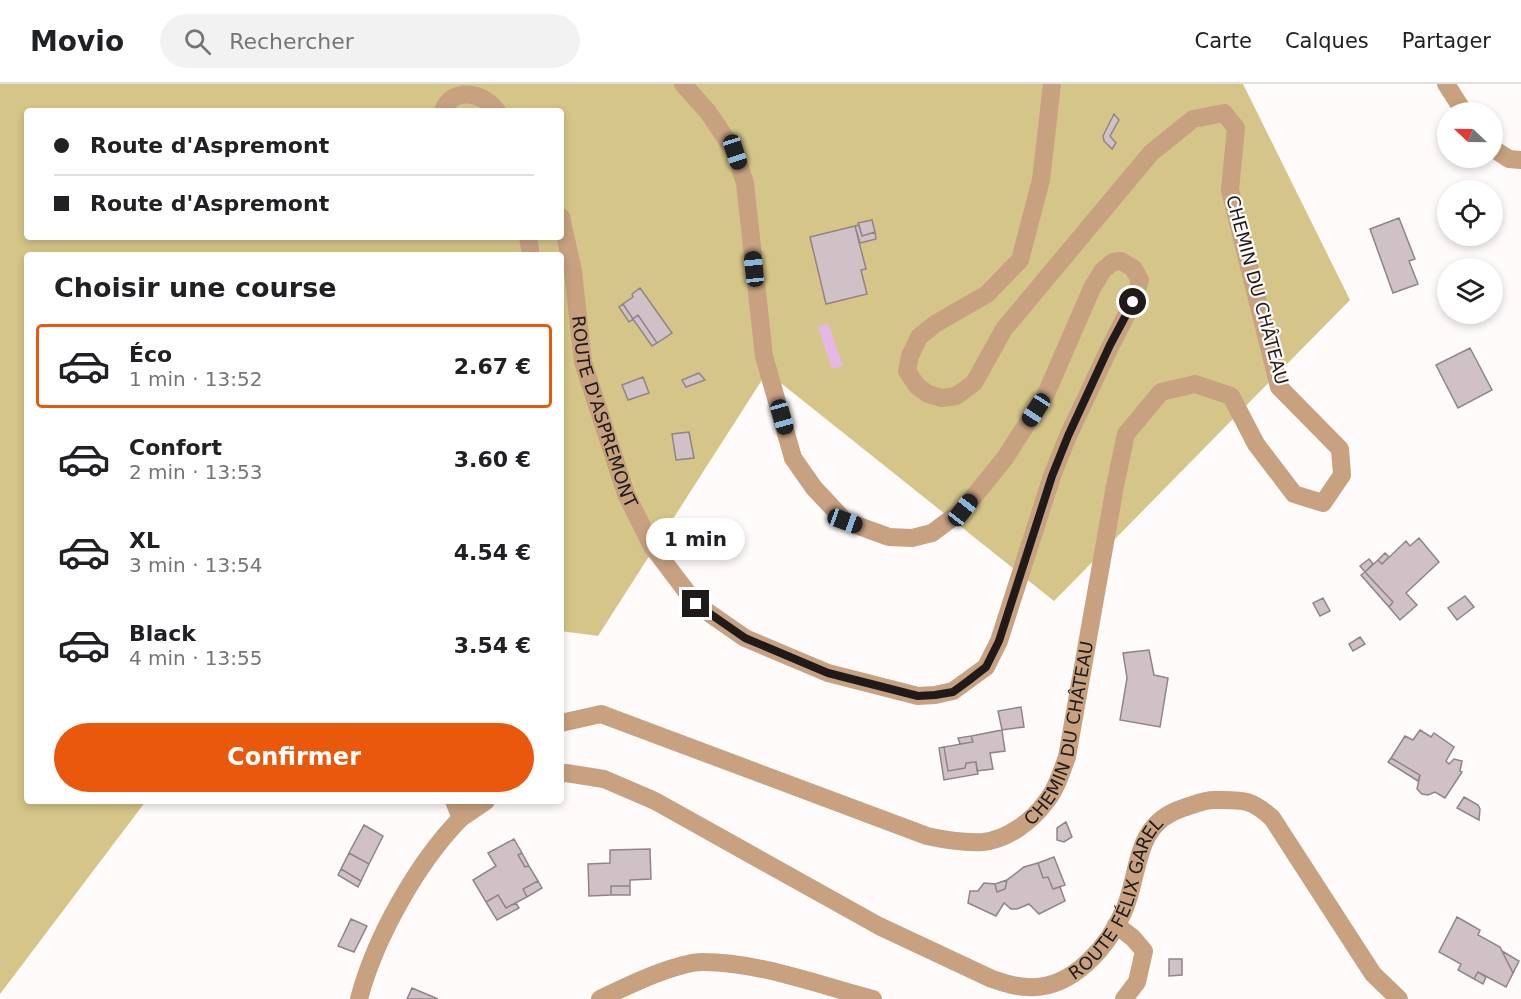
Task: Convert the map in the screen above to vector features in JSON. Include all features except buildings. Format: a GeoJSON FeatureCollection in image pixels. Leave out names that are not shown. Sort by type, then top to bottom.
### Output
{"type":"FeatureCollection","features":[{"type":"Feature","properties":{"kind":"street","name":"ROUTE D'ASPREMONT"},"geometry":{"type":"LineString","coordinates":[[564,230],[573,271],[583,362],[626,494],[652,546],[696,604],[745,638],[828,673],[918,696],[953,692],[986,667],[999,641],[1056,466],[1110,345],[1133,302],[1140,280],[1133,268],[1121,261],[1113,262],[1103,270],[1092,288],[1046,394],[1005,458],[963,510],[932,533],[912,538],[889,537],[845,521],[814,488],[793,458],[764,356],[745,183],[735,152],[708,112],[683,84]]}},
{"type":"Feature","properties":{"kind":"street","name":"CHEMIN DU CHÂTEAU"},"geometry":{"type":"LineString","coordinates":[[564,722],[601,714],[927,836],[953,841],[983,842],[1002,837],[1025,823],[1045,804],[1058,782],[1067,757],[1126,434],[1161,392],[1195,384],[1231,396],[1257,444],[1294,494],[1323,502],[1342,475],[1340,449],[1279,387],[1230,190],[1236,128],[1224,113],[1193,119],[1151,153],[1004,329],[974,382],[956,396],[942,398],[928,394],[916,386],[907,370],[910,356],[919,337],[936,324],[987,294],[1020,260],[1041,180],[1052,84]]}},
{"type":"Feature","properties":{"kind":"street"},"geometry":{"type":"LineString","coordinates":[[1446,84],[1458,102]]}},
{"type":"Feature","properties":{"kind":"street"},"geometry":{"type":"LineString","coordinates":[[444,108],[446,103],[456,96],[466,93],[479,97],[495,108]]}},
{"type":"Feature","properties":{"kind":"street"},"geometry":{"type":"LineString","coordinates":[[1503,155],[1509,159],[1521,160]]}},
{"type":"Feature","properties":{"kind":"street","name":"ROUTE FÉLIX GAREL"},"geometry":{"type":"LineString","coordinates":[[564,773],[604,779],[655,801],[879,926],[1008,985],[1028,988],[1061,981],[1094,957],[1125,908],[1142,847],[1148,832],[1158,820],[1168,813],[1208,800],[1240,800],[1258,806],[1272,818],[1373,974],[1399,999]]}},
{"type":"Feature","properties":{"kind":"street"},"geometry":{"type":"LineString","coordinates":[[455,804],[461,818]]}},
{"type":"Feature","properties":{"kind":"street"},"geometry":{"type":"LineString","coordinates":[[358,999],[370,964],[407,891],[442,838],[461,818],[482,804]]}},
{"type":"Feature","properties":{"kind":"street"},"geometry":{"type":"LineString","coordinates":[[1116,925],[1144,951],[1137,982],[1124,999]]}},
{"type":"Feature","properties":{"kind":"street"},"geometry":{"type":"LineString","coordinates":[[600,999],[667,971],[701,962],[781,973],[873,999]]}},
{"type":"Feature","properties":{"kind":"shaded area"},"geometry":{"type":"Polygon","coordinates":[[[0,84],[1243,84],[1350,300],[1054,601],[767,372],[598,636],[564,631],[564,252],[24,252],[24,804],[144,804],[0,994],[0,84]]]}},
{"type":"Feature","properties":{"kind":"shaded area"},"geometry":{"type":"Polygon","coordinates":[[[828,323],[843,366],[832,369],[818,327],[828,323]]]}},
{"type":"Feature","properties":{"kind":"route"},"geometry":{"type":"LineString","coordinates":[[696,604],[745,638],[828,673],[918,696],[953,692],[986,667],[999,641],[1052,476],[1110,345],[1133,302]]}}]}
